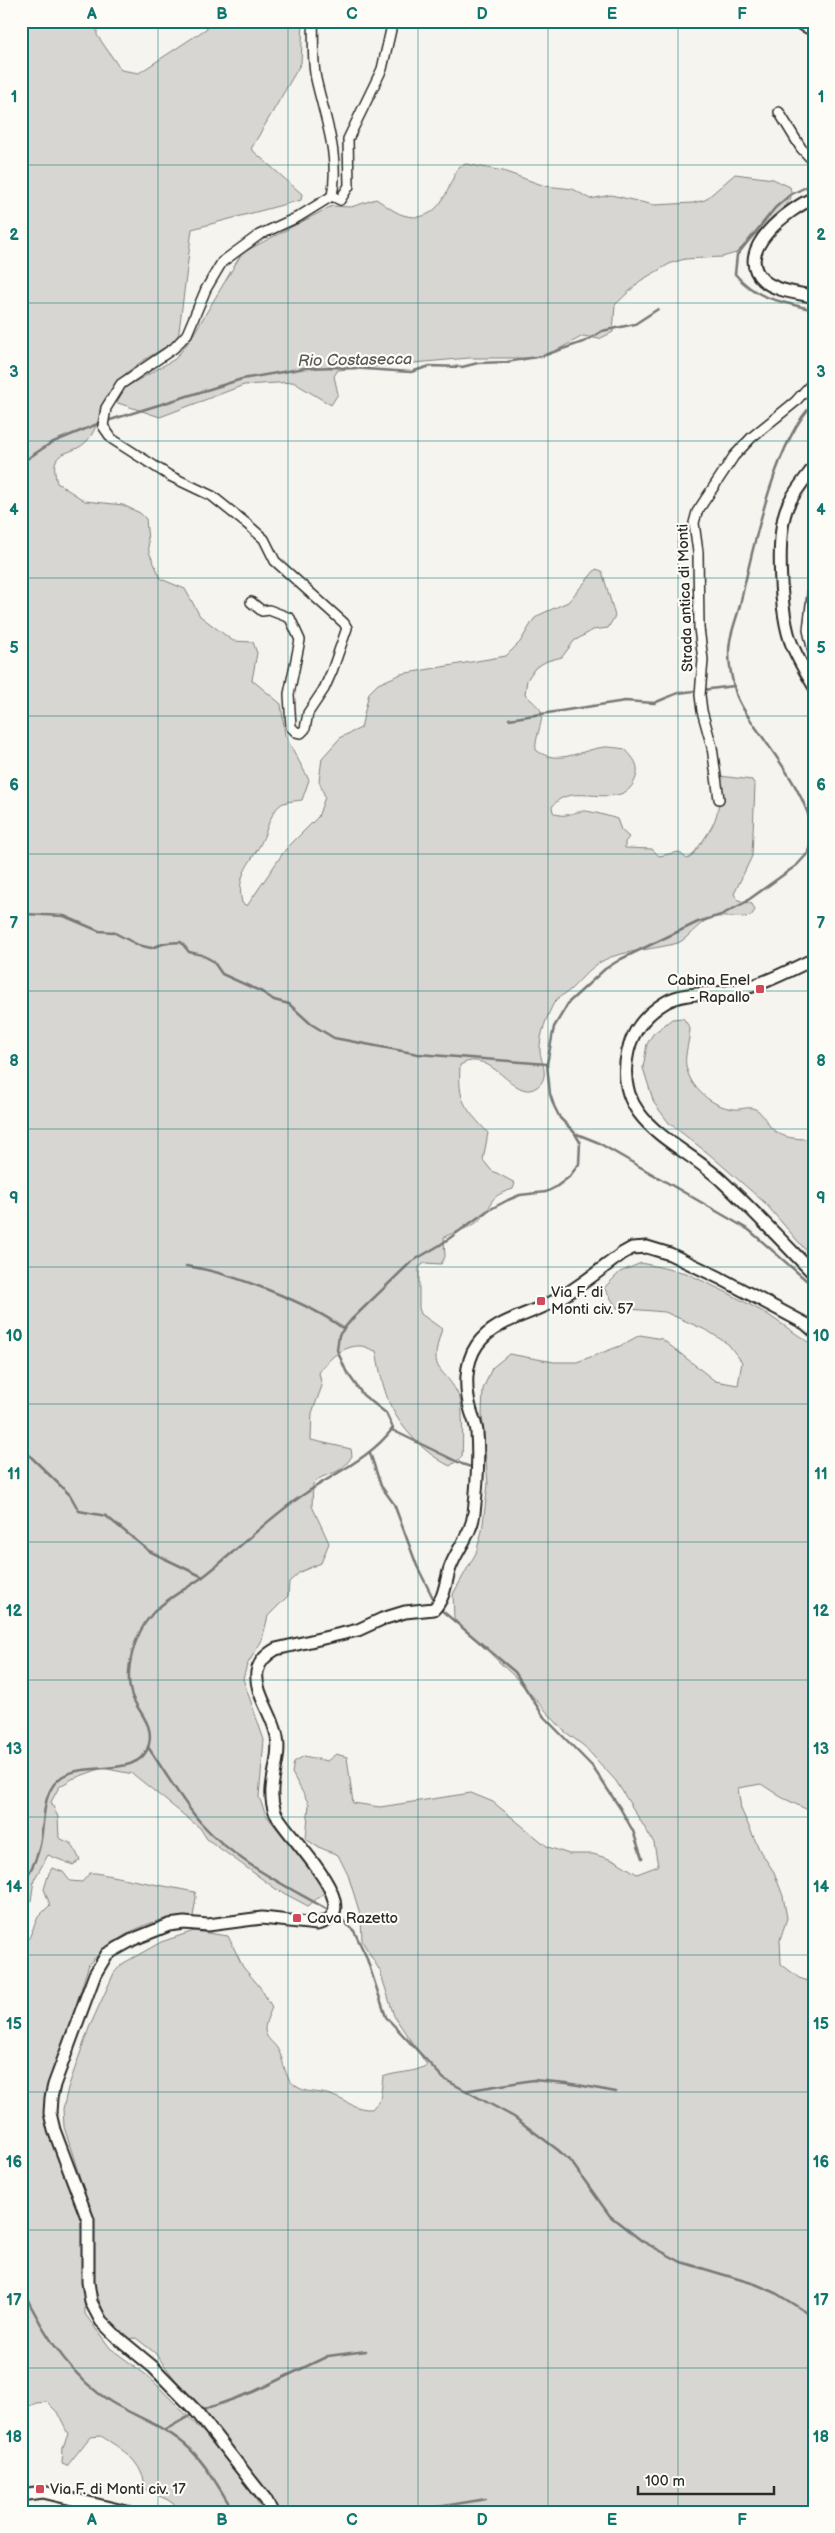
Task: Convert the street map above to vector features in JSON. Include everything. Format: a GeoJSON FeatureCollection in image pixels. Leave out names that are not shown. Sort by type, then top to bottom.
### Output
{"type":"FeatureCollection","features":[{"type":"Feature","properties":{"kind":"highway"},"geometry":{"type":"LineString","coordinates":[[800,21],[814,28]]}},
{"type":"Feature","properties":{"kind":"street"},"geometry":{"type":"LineString","coordinates":[[252,602],[262,610],[269,610],[290,618],[300,640],[289,694],[291,727],[296,732],[301,733],[305,729],[308,713],[324,689],[344,641],[347,628],[344,623],[275,560],[264,540],[247,524],[212,496],[170,476],[112,439],[103,426],[103,417],[106,408],[121,384],[174,348],[187,334],[206,289],[222,262],[259,235],[298,217],[332,196],[336,178],[330,124],[316,77],[313,21]]}},
{"type":"Feature","properties":{"kind":"street"},"geometry":{"type":"LineString","coordinates":[[332,196],[336,199],[342,198],[349,186],[348,139],[382,69],[393,21]]}},
{"type":"Feature","properties":{"kind":"street"},"geometry":{"type":"LineString","coordinates":[[779,112],[800,148],[814,162]]}},
{"type":"Feature","properties":{"kind":"street"},"geometry":{"type":"LineString","coordinates":[[814,198],[784,216],[762,239],[756,249],[754,260],[756,271],[768,284],[814,297]]}},
{"type":"Feature","properties":{"kind":"street","name":"Strada antica di Monti"},"geometry":{"type":"LineString","coordinates":[[719,799],[712,747],[702,711],[700,695],[703,660],[699,628],[698,552],[694,523],[697,512],[734,456],[752,437],[795,402],[814,381]]}},
{"type":"Feature","properties":{"kind":"street"},"geometry":{"type":"LineString","coordinates":[[813,684],[791,644],[779,550],[781,525],[788,504],[814,467]]}},
{"type":"Feature","properties":{"kind":"street"},"geometry":{"type":"LineString","coordinates":[[814,579],[808,630],[814,656]]}},
{"type":"Feature","properties":{"kind":"street"},"geometry":{"type":"LineString","coordinates":[[814,959],[760,983],[732,991],[696,994],[667,1001],[645,1016],[635,1031],[626,1061],[624,1082],[632,1103],[648,1125],[722,1180],[814,1274]]}},
{"type":"Feature","properties":{"kind":"street"},"geometry":{"type":"LineString","coordinates":[[272,2512],[266,2500],[196,2411],[153,2367],[101,2321],[91,2302],[88,2282],[88,2220],[54,2130],[50,2113],[54,2084],[95,1974],[107,1954],[134,1939],[170,1925],[184,1923],[208,1925],[262,1918],[317,1924],[324,1923],[331,1917],[335,1910],[335,1902],[325,1878],[275,1814],[271,1787],[277,1737],[257,1682],[257,1671],[267,1654],[276,1649],[358,1630],[382,1619],[405,1612],[434,1610],[441,1603],[451,1567],[472,1526],[474,1514],[478,1446],[477,1430],[466,1380],[469,1363],[476,1346],[484,1337],[495,1328],[557,1300],[623,1252],[632,1248],[647,1248],[670,1254],[720,1278],[806,1324],[814,1331]]}},
{"type":"Feature","properties":{"kind":"street"},"geometry":{"type":"LineString","coordinates":[[21,2495],[43,2492],[127,2512]]}},
{"type":"Feature","properties":{"kind":"shaded area"},"geometry":{"type":"Polygon","coordinates":[[[21,21],[97,21],[97,35],[121,70],[139,73],[218,21],[303,21],[301,63],[251,149],[302,194],[301,200],[192,229],[178,339],[124,375],[111,391],[88,440],[81,446],[62,454],[55,463],[57,483],[85,501],[123,505],[140,513],[146,519],[149,552],[161,579],[185,589],[200,616],[233,641],[253,642],[257,653],[252,680],[281,704],[285,735],[309,780],[302,800],[282,804],[273,813],[261,843],[242,877],[242,903],[247,906],[285,850],[318,817],[325,797],[319,781],[322,758],[341,737],[361,728],[369,693],[378,684],[401,674],[506,656],[520,642],[534,619],[568,602],[596,569],[602,571],[615,616],[608,628],[593,630],[574,641],[562,657],[547,661],[535,668],[527,680],[525,694],[542,714],[536,740],[536,750],[544,755],[561,757],[596,748],[625,749],[636,763],[637,775],[628,790],[619,794],[608,796],[571,795],[560,799],[552,807],[553,812],[565,815],[585,811],[617,819],[621,830],[629,837],[625,842],[625,848],[652,849],[659,856],[679,852],[687,859],[691,857],[699,846],[715,820],[719,802],[720,776],[752,780],[755,785],[752,856],[734,894],[738,900],[752,904],[755,910],[751,916],[715,917],[704,921],[678,943],[611,957],[593,967],[570,990],[555,1001],[549,1013],[540,1046],[544,1075],[537,1087],[528,1090],[520,1088],[482,1062],[472,1061],[460,1065],[460,1088],[464,1103],[488,1133],[483,1160],[491,1170],[515,1183],[513,1189],[498,1195],[494,1199],[480,1220],[467,1228],[444,1237],[445,1257],[441,1264],[425,1263],[419,1267],[419,1308],[421,1314],[442,1329],[436,1355],[437,1363],[439,1369],[454,1388],[461,1403],[462,1457],[450,1466],[430,1453],[411,1436],[390,1405],[381,1378],[376,1351],[361,1346],[348,1348],[331,1358],[319,1373],[322,1386],[312,1413],[311,1440],[351,1449],[352,1456],[342,1468],[318,1479],[313,1484],[312,1506],[329,1543],[321,1563],[300,1572],[289,1582],[288,1596],[268,1616],[262,1640],[247,1665],[243,1679],[264,1740],[259,1797],[266,1815],[321,1884],[324,1893],[308,1906],[276,1889],[207,1839],[200,1828],[133,1774],[102,1768],[72,1779],[59,1787],[51,1802],[58,1817],[59,1838],[72,1844],[80,1860],[73,1865],[48,1855],[34,1880],[31,1901],[21,1910],[21,21]]]}},
{"type":"Feature","properties":{"kind":"shaded area"},"geometry":{"type":"Polygon","coordinates":[[[466,164],[503,171],[545,186],[573,189],[590,199],[611,195],[654,205],[693,203],[705,200],[735,174],[773,179],[790,187],[791,196],[787,204],[736,253],[722,257],[685,259],[671,263],[640,281],[615,305],[613,332],[599,339],[583,336],[548,355],[534,358],[469,358],[338,370],[334,376],[338,394],[331,405],[293,382],[244,385],[160,417],[115,402],[126,387],[175,359],[190,340],[242,253],[332,206],[351,207],[376,199],[403,215],[424,216],[438,206],[444,198],[456,171],[460,166],[466,164]]]}},
{"type":"Feature","properties":{"kind":"shaded area"},"geometry":{"type":"Polygon","coordinates":[[[683,1018],[690,1028],[686,1057],[688,1074],[703,1095],[718,1105],[737,1109],[751,1108],[757,1110],[773,1130],[783,1136],[814,1139],[814,1260],[765,1203],[709,1154],[669,1123],[654,1103],[643,1068],[647,1044],[653,1034],[672,1019],[683,1018]]]}},
{"type":"Feature","properties":{"kind":"shaded area"},"geometry":{"type":"Polygon","coordinates":[[[641,1263],[686,1273],[728,1293],[767,1314],[814,1346],[814,1813],[781,1797],[761,1784],[738,1788],[741,1809],[760,1851],[774,1872],[783,1896],[787,1918],[780,1940],[781,1964],[799,1978],[814,1983],[814,2512],[276,2512],[155,2353],[136,2338],[124,2339],[107,2322],[94,2286],[91,2213],[64,2127],[63,2109],[68,2088],[89,2028],[114,1973],[122,1964],[161,1942],[194,1931],[228,1936],[243,1967],[260,1987],[272,2007],[265,2032],[280,2053],[290,2080],[299,2088],[329,2094],[352,2105],[372,2109],[380,2100],[383,2077],[416,2070],[427,2065],[394,2016],[380,1971],[362,1941],[361,1917],[348,1875],[338,1855],[316,1846],[306,1839],[309,1804],[292,1773],[294,1762],[304,1756],[327,1761],[336,1754],[347,1757],[353,1803],[380,1807],[471,1793],[493,1802],[548,1847],[569,1854],[593,1854],[616,1861],[637,1874],[658,1866],[654,1843],[616,1781],[584,1746],[564,1731],[517,1679],[454,1619],[453,1594],[476,1553],[482,1531],[488,1484],[482,1413],[483,1389],[492,1368],[509,1354],[554,1362],[577,1362],[620,1346],[640,1335],[662,1339],[715,1381],[738,1385],[742,1362],[728,1344],[708,1331],[665,1312],[617,1308],[604,1288],[620,1272],[641,1263]]]}},
{"type":"Feature","properties":{"kind":"shaded area"},"geometry":{"type":"Polygon","coordinates":[[[52,1868],[63,1872],[70,1881],[82,1882],[90,1873],[96,1873],[195,1892],[193,1917],[164,1919],[136,1929],[110,1945],[89,1964],[48,2095],[81,2216],[85,2314],[110,2348],[149,2377],[228,2457],[264,2512],[185,2512],[168,2500],[146,2490],[141,2471],[131,2458],[101,2436],[90,2437],[67,2466],[62,2464],[63,2447],[68,2434],[57,2412],[47,2402],[36,2403],[21,2410],[21,1942],[29,1938],[38,1917],[50,1905],[44,1889],[52,1868]]]}},
{"type":"Feature","properties":{"kind":"waterway"},"geometry":{"type":"LineString","coordinates":[[814,183],[790,195],[775,208],[737,255],[735,274],[744,283],[762,295],[814,310]]}},
{"type":"Feature","properties":{"kind":"waterway","name":"Rio Costasecca"},"geometry":{"type":"LineString","coordinates":[[107,421],[242,379],[305,368],[335,367],[411,372],[430,366],[462,367],[478,363],[507,362],[542,356],[586,341],[602,331],[635,324],[658,309]]}},
{"type":"Feature","properties":{"kind":"waterway"},"geometry":{"type":"LineString","coordinates":[[814,403],[800,420],[777,469],[758,528],[729,647],[729,661],[736,694],[745,713],[795,786],[807,810],[814,836]]}},
{"type":"Feature","properties":{"kind":"waterway","name":"Rio Costasecca"},"geometry":{"type":"LineString","coordinates":[[21,463],[51,443],[100,423]]}},
{"type":"Feature","properties":{"kind":"waterway"},"geometry":{"type":"LineString","coordinates":[[509,719],[625,701],[654,703],[678,693],[734,686]]}},
{"type":"Feature","properties":{"kind":"waterway"},"geometry":{"type":"LineString","coordinates":[[21,1886],[38,1854],[47,1799],[55,1782],[73,1772],[125,1766],[136,1762],[144,1755],[149,1744],[149,1730],[145,1718],[132,1696],[129,1675],[132,1653],[140,1631],[152,1614],[170,1598],[204,1576],[293,1502],[364,1456],[384,1439],[393,1428],[386,1413],[363,1395],[346,1371],[337,1350],[339,1335],[351,1320],[411,1262],[440,1245],[487,1211],[508,1200],[520,1195],[546,1192],[556,1187],[569,1177],[579,1164],[580,1142],[574,1132],[560,1118],[554,1106],[550,1094],[547,1064],[554,1027],[569,1002],[605,969],[621,959],[698,922],[721,915],[744,903],[797,865],[809,852],[814,837]]}},
{"type":"Feature","properties":{"kind":"waterway"},"geometry":{"type":"LineString","coordinates":[[21,911],[25,914],[64,916],[99,931],[113,932],[138,945],[151,948],[166,943],[181,942],[189,952],[202,955],[213,961],[222,974],[262,992],[274,1000],[289,1004],[311,1024],[334,1038],[418,1054],[547,1064]]}},
{"type":"Feature","properties":{"kind":"waterway"},"geometry":{"type":"LineString","coordinates":[[577,1134],[597,1142],[749,1230],[814,1287]]}},
{"type":"Feature","properties":{"kind":"waterway"},"geometry":{"type":"LineString","coordinates":[[186,1266],[204,1269],[268,1290],[311,1309],[344,1329]]}},
{"type":"Feature","properties":{"kind":"waterway"},"geometry":{"type":"LineString","coordinates":[[392,1430],[474,1468]]}},
{"type":"Feature","properties":{"kind":"waterway"},"geometry":{"type":"LineString","coordinates":[[21,1441],[29,1455],[70,1495],[79,1511],[106,1516],[149,1551],[203,1577]]}},
{"type":"Feature","properties":{"kind":"waterway"},"geometry":{"type":"LineString","coordinates":[[370,1453],[381,1486],[394,1504],[417,1566],[435,1602]]}},
{"type":"Feature","properties":{"kind":"waterway"},"geometry":{"type":"LineString","coordinates":[[440,1609],[515,1672],[544,1717],[592,1766],[633,1831],[642,1858]]}},
{"type":"Feature","properties":{"kind":"waterway"},"geometry":{"type":"LineString","coordinates":[[148,1747],[187,1805],[215,1837],[245,1861],[328,1910]]}},
{"type":"Feature","properties":{"kind":"waterway"},"geometry":{"type":"LineString","coordinates":[[339,1917],[354,1931],[366,1956],[386,2017],[444,2079],[514,2117],[558,2150],[572,2163],[610,2216],[642,2241],[681,2262],[755,2284],[774,2292],[806,2312],[814,2321]]}},
{"type":"Feature","properties":{"kind":"waterway"},"geometry":{"type":"LineString","coordinates":[[464,2091],[533,2080],[567,2083],[616,2092]]}},
{"type":"Feature","properties":{"kind":"waterway"},"geometry":{"type":"LineString","coordinates":[[21,2286],[47,2335],[82,2379],[111,2402],[181,2441],[197,2456],[234,2512]]}},
{"type":"Feature","properties":{"kind":"waterway"},"geometry":{"type":"LineString","coordinates":[[200,2411],[253,2392],[328,2356],[366,2351]]}},
{"type":"Feature","properties":{"kind":"waterway"},"geometry":{"type":"LineString","coordinates":[[165,2430],[193,2414]]}},
{"type":"Feature","properties":{"kind":"waterway"},"geometry":{"type":"LineString","coordinates":[[426,2512],[438,2507],[486,2499]]}},
{"type":"Feature","properties":{"kind":"place","name":"Cabina Enel - Rapallo"},"geometry":{"type":"Point","coordinates":[760,989]}},
{"type":"Feature","properties":{"kind":"place","name":"Via F. di Monti civ. 57"},"geometry":{"type":"Point","coordinates":[541,1301]}},
{"type":"Feature","properties":{"kind":"place","name":"Cava Razetto"},"geometry":{"type":"Point","coordinates":[297,1918]}},
{"type":"Feature","properties":{"kind":"place","name":"Via F. di Monti civ. 17"},"geometry":{"type":"Point","coordinates":[40,2489]}}]}
